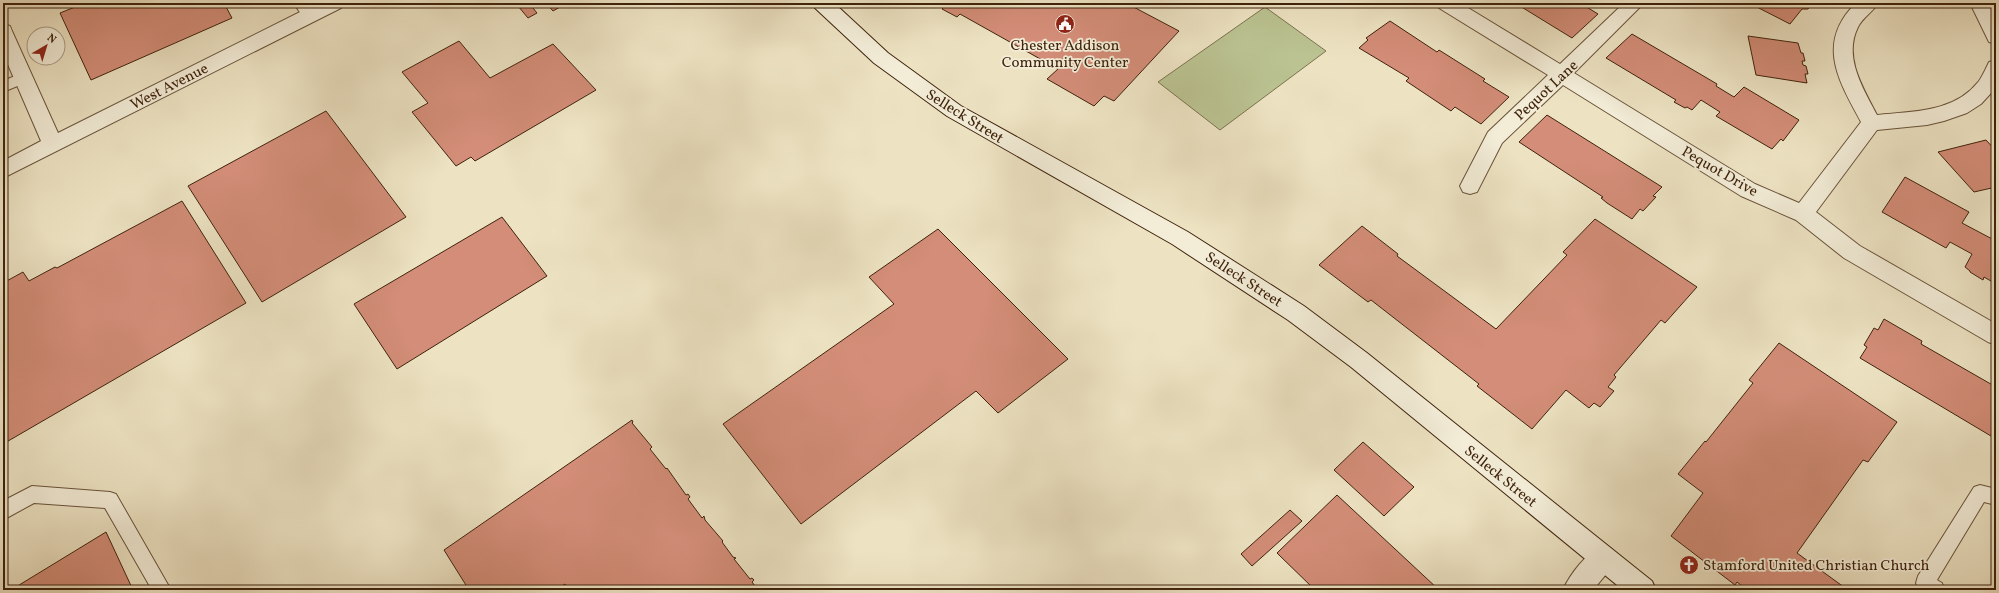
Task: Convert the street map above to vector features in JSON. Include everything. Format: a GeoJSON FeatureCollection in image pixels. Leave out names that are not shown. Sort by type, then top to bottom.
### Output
{"type":"FeatureCollection","features":[{"type":"Feature","properties":{"kind":"street","name":"West Avenue"},"geometry":{"type":"LineString","coordinates":[[3,170],[53,145],[305,9],[334,3]]}},
{"type":"Feature","properties":{"kind":"street","name":"Selleck Street"},"geometry":{"type":"LineString","coordinates":[[822,3],[881,58],[954,111],[1154,223],[1232,270],[1296,313],[1364,365],[1643,590]]}},
{"type":"Feature","properties":{"kind":"street","name":"Pequot Drive"},"geometry":{"type":"LineString","coordinates":[[1446,3],[1748,190],[1802,214],[1852,252],[1996,336]]}},
{"type":"Feature","properties":{"kind":"street","name":"Pequot Lane"},"geometry":{"type":"LineString","coordinates":[[1470,186],[1495,138],[1635,3]]}},
{"type":"Feature","properties":{"kind":"street"},"geometry":{"type":"LineString","coordinates":[[1869,3],[1861,9],[1853,20],[1846,33],[1842,47],[1843,61],[1848,78],[1871,123]]}},
{"type":"Feature","properties":{"kind":"street"},"geometry":{"type":"LineString","coordinates":[[1979,3],[1996,37]]}},
{"type":"Feature","properties":{"kind":"street"},"geometry":{"type":"LineString","coordinates":[[3,30],[9,83],[53,145]]}},
{"type":"Feature","properties":{"kind":"street"},"geometry":{"type":"LineString","coordinates":[[1802,214],[1871,123],[1942,115],[1955,110],[1982,94],[1996,67]]}},
{"type":"Feature","properties":{"kind":"street"},"geometry":{"type":"LineString","coordinates":[[1576,590],[1603,558]]}},
{"type":"Feature","properties":{"kind":"lane"},"geometry":{"type":"LineString","coordinates":[[1935,590],[1925,583],[1980,493],[1996,497]]}},
{"type":"Feature","properties":{"kind":"lane"},"geometry":{"type":"LineString","coordinates":[[3,510],[32,494],[110,500],[162,590]]}},
{"type":"Feature","properties":{"kind":"green space"},"geometry":{"type":"Polygon","coordinates":[[[1265,7],[1326,51],[1220,130],[1158,82],[1265,7]]]}},
{"type":"Feature","properties":{"kind":"building"},"geometry":{"type":"Polygon","coordinates":[[[85,3],[224,3],[232,18],[91,80],[60,13],[85,3]]]}},
{"type":"Feature","properties":{"kind":"building"},"geometry":{"type":"Polygon","coordinates":[[[524,3],[529,3],[537,13],[528,18],[518,6],[524,3]]]}},
{"type":"Feature","properties":{"kind":"building"},"geometry":{"type":"Polygon","coordinates":[[[546,3],[567,3],[553,11],[546,3]]]}},
{"type":"Feature","properties":{"kind":"building"},"geometry":{"type":"Polygon","coordinates":[[[941,3],[1098,3],[1106,7],[1110,3],[1126,3],[1179,31],[1114,101],[1104,96],[1094,106],[1047,79],[1058,69],[960,14],[957,17],[942,9],[946,5],[941,3]]]}},
{"type":"Feature","properties":{"kind":"building"},"geometry":{"type":"Polygon","coordinates":[[[1515,3],[1580,3],[1598,14],[1572,38],[1515,3]]]}},
{"type":"Feature","properties":{"kind":"building"},"geometry":{"type":"Polygon","coordinates":[[[1749,3],[1812,4],[1808,9],[1802,9],[1790,24],[1749,3]]]}},
{"type":"Feature","properties":{"kind":"building"},"geometry":{"type":"Polygon","coordinates":[[[1390,21],[1437,52],[1439,50],[1485,79],[1483,81],[1509,97],[1481,124],[1455,107],[1451,111],[1406,81],[1409,78],[1359,48],[1368,40],[1366,38],[1390,21]]]}},
{"type":"Feature","properties":{"kind":"building"},"geometry":{"type":"Polygon","coordinates":[[[1632,34],[1717,84],[1716,86],[1734,97],[1744,87],[1799,120],[1783,141],[1781,139],[1772,149],[1716,116],[1720,112],[1701,100],[1692,110],[1687,107],[1685,108],[1674,102],[1676,100],[1606,58],[1632,34]]]}},
{"type":"Feature","properties":{"kind":"building"},"geometry":{"type":"Polygon","coordinates":[[[1748,36],[1798,43],[1805,61],[1802,61],[1803,65],[1806,66],[1808,74],[1805,74],[1807,83],[1756,75],[1748,36]]]}},
{"type":"Feature","properties":{"kind":"building"},"geometry":{"type":"Polygon","coordinates":[[[459,41],[490,78],[553,44],[596,90],[475,161],[471,157],[456,166],[412,112],[428,103],[402,72],[459,41]]]}},
{"type":"Feature","properties":{"kind":"building"},"geometry":{"type":"Polygon","coordinates":[[[326,111],[406,217],[262,302],[188,186],[326,111]]]}},
{"type":"Feature","properties":{"kind":"building"},"geometry":{"type":"Polygon","coordinates":[[[1547,115],[1662,187],[1653,196],[1656,197],[1643,211],[1640,209],[1632,219],[1607,203],[1601,198],[1603,197],[1519,142],[1547,115]]]}},
{"type":"Feature","properties":{"kind":"building"},"geometry":{"type":"Polygon","coordinates":[[[1986,140],[1996,151],[1996,187],[1974,192],[1938,152],[1986,140]]]}},
{"type":"Feature","properties":{"kind":"building"},"geometry":{"type":"Polygon","coordinates":[[[1905,177],[1969,212],[1962,223],[1996,241],[1996,284],[1984,277],[1983,280],[1965,267],[1972,254],[1950,242],[1946,248],[1882,212],[1905,177]]]}},
{"type":"Feature","properties":{"kind":"building"},"geometry":{"type":"Polygon","coordinates":[[[182,201],[246,303],[3,444],[3,283],[23,272],[29,281],[55,267],[57,268],[182,201]]]}},
{"type":"Feature","properties":{"kind":"building"},"geometry":{"type":"Polygon","coordinates":[[[502,217],[547,276],[397,369],[354,304],[502,217]]]}},
{"type":"Feature","properties":{"kind":"building"},"geometry":{"type":"Polygon","coordinates":[[[1595,219],[1697,287],[1665,323],[1661,320],[1614,375],[1616,377],[1608,387],[1614,391],[1600,407],[1594,403],[1589,408],[1566,390],[1532,429],[1477,386],[1479,384],[1371,300],[1368,302],[1319,265],[1362,226],[1398,254],[1397,256],[1496,329],[1567,255],[1563,252],[1595,219]]]}},
{"type":"Feature","properties":{"kind":"building"},"geometry":{"type":"Polygon","coordinates":[[[938,229],[1068,359],[998,413],[976,391],[801,524],[723,424],[894,304],[869,277],[938,229]]]}},
{"type":"Feature","properties":{"kind":"building"},"geometry":{"type":"Polygon","coordinates":[[[1884,319],[1922,341],[1921,344],[1996,387],[1996,439],[1860,358],[1867,347],[1864,345],[1874,328],[1878,330],[1884,319]]]}},
{"type":"Feature","properties":{"kind":"building"},"geometry":{"type":"Polygon","coordinates":[[[1779,343],[1897,422],[1868,462],[1863,460],[1797,553],[1848,590],[1747,590],[1737,582],[1735,585],[1671,536],[1703,493],[1678,474],[1705,441],[1706,442],[1753,383],[1749,380],[1779,343]]]}},
{"type":"Feature","properties":{"kind":"building"},"geometry":{"type":"Polygon","coordinates":[[[632,420],[632,423],[652,447],[650,449],[666,469],[667,468],[686,495],[688,494],[690,497],[688,499],[702,518],[704,516],[705,520],[723,541],[722,542],[733,557],[736,558],[734,559],[750,579],[752,578],[754,580],[752,582],[758,590],[569,590],[565,584],[556,590],[469,590],[444,550],[632,420]]]}},
{"type":"Feature","properties":{"kind":"building"},"geometry":{"type":"Polygon","coordinates":[[[1363,442],[1414,487],[1384,516],[1334,470],[1363,442]]]}},
{"type":"Feature","properties":{"kind":"building"},"geometry":{"type":"Polygon","coordinates":[[[1337,495],[1438,589],[1315,590],[1277,553],[1337,495]]]}},
{"type":"Feature","properties":{"kind":"building"},"geometry":{"type":"Polygon","coordinates":[[[1290,510],[1302,521],[1252,566],[1241,554],[1290,510]]]}},
{"type":"Feature","properties":{"kind":"building"},"geometry":{"type":"Polygon","coordinates":[[[106,532],[133,590],[11,590],[106,532]]]}},
{"type":"Feature","properties":{"kind":"place","name":"Chester Addison Community Center"},"geometry":{"type":"Point","coordinates":[1065,24]}},
{"type":"Feature","properties":{"kind":"place","name":"Stamford United Christian Church"},"geometry":{"type":"Point","coordinates":[1689,565]}}]}
